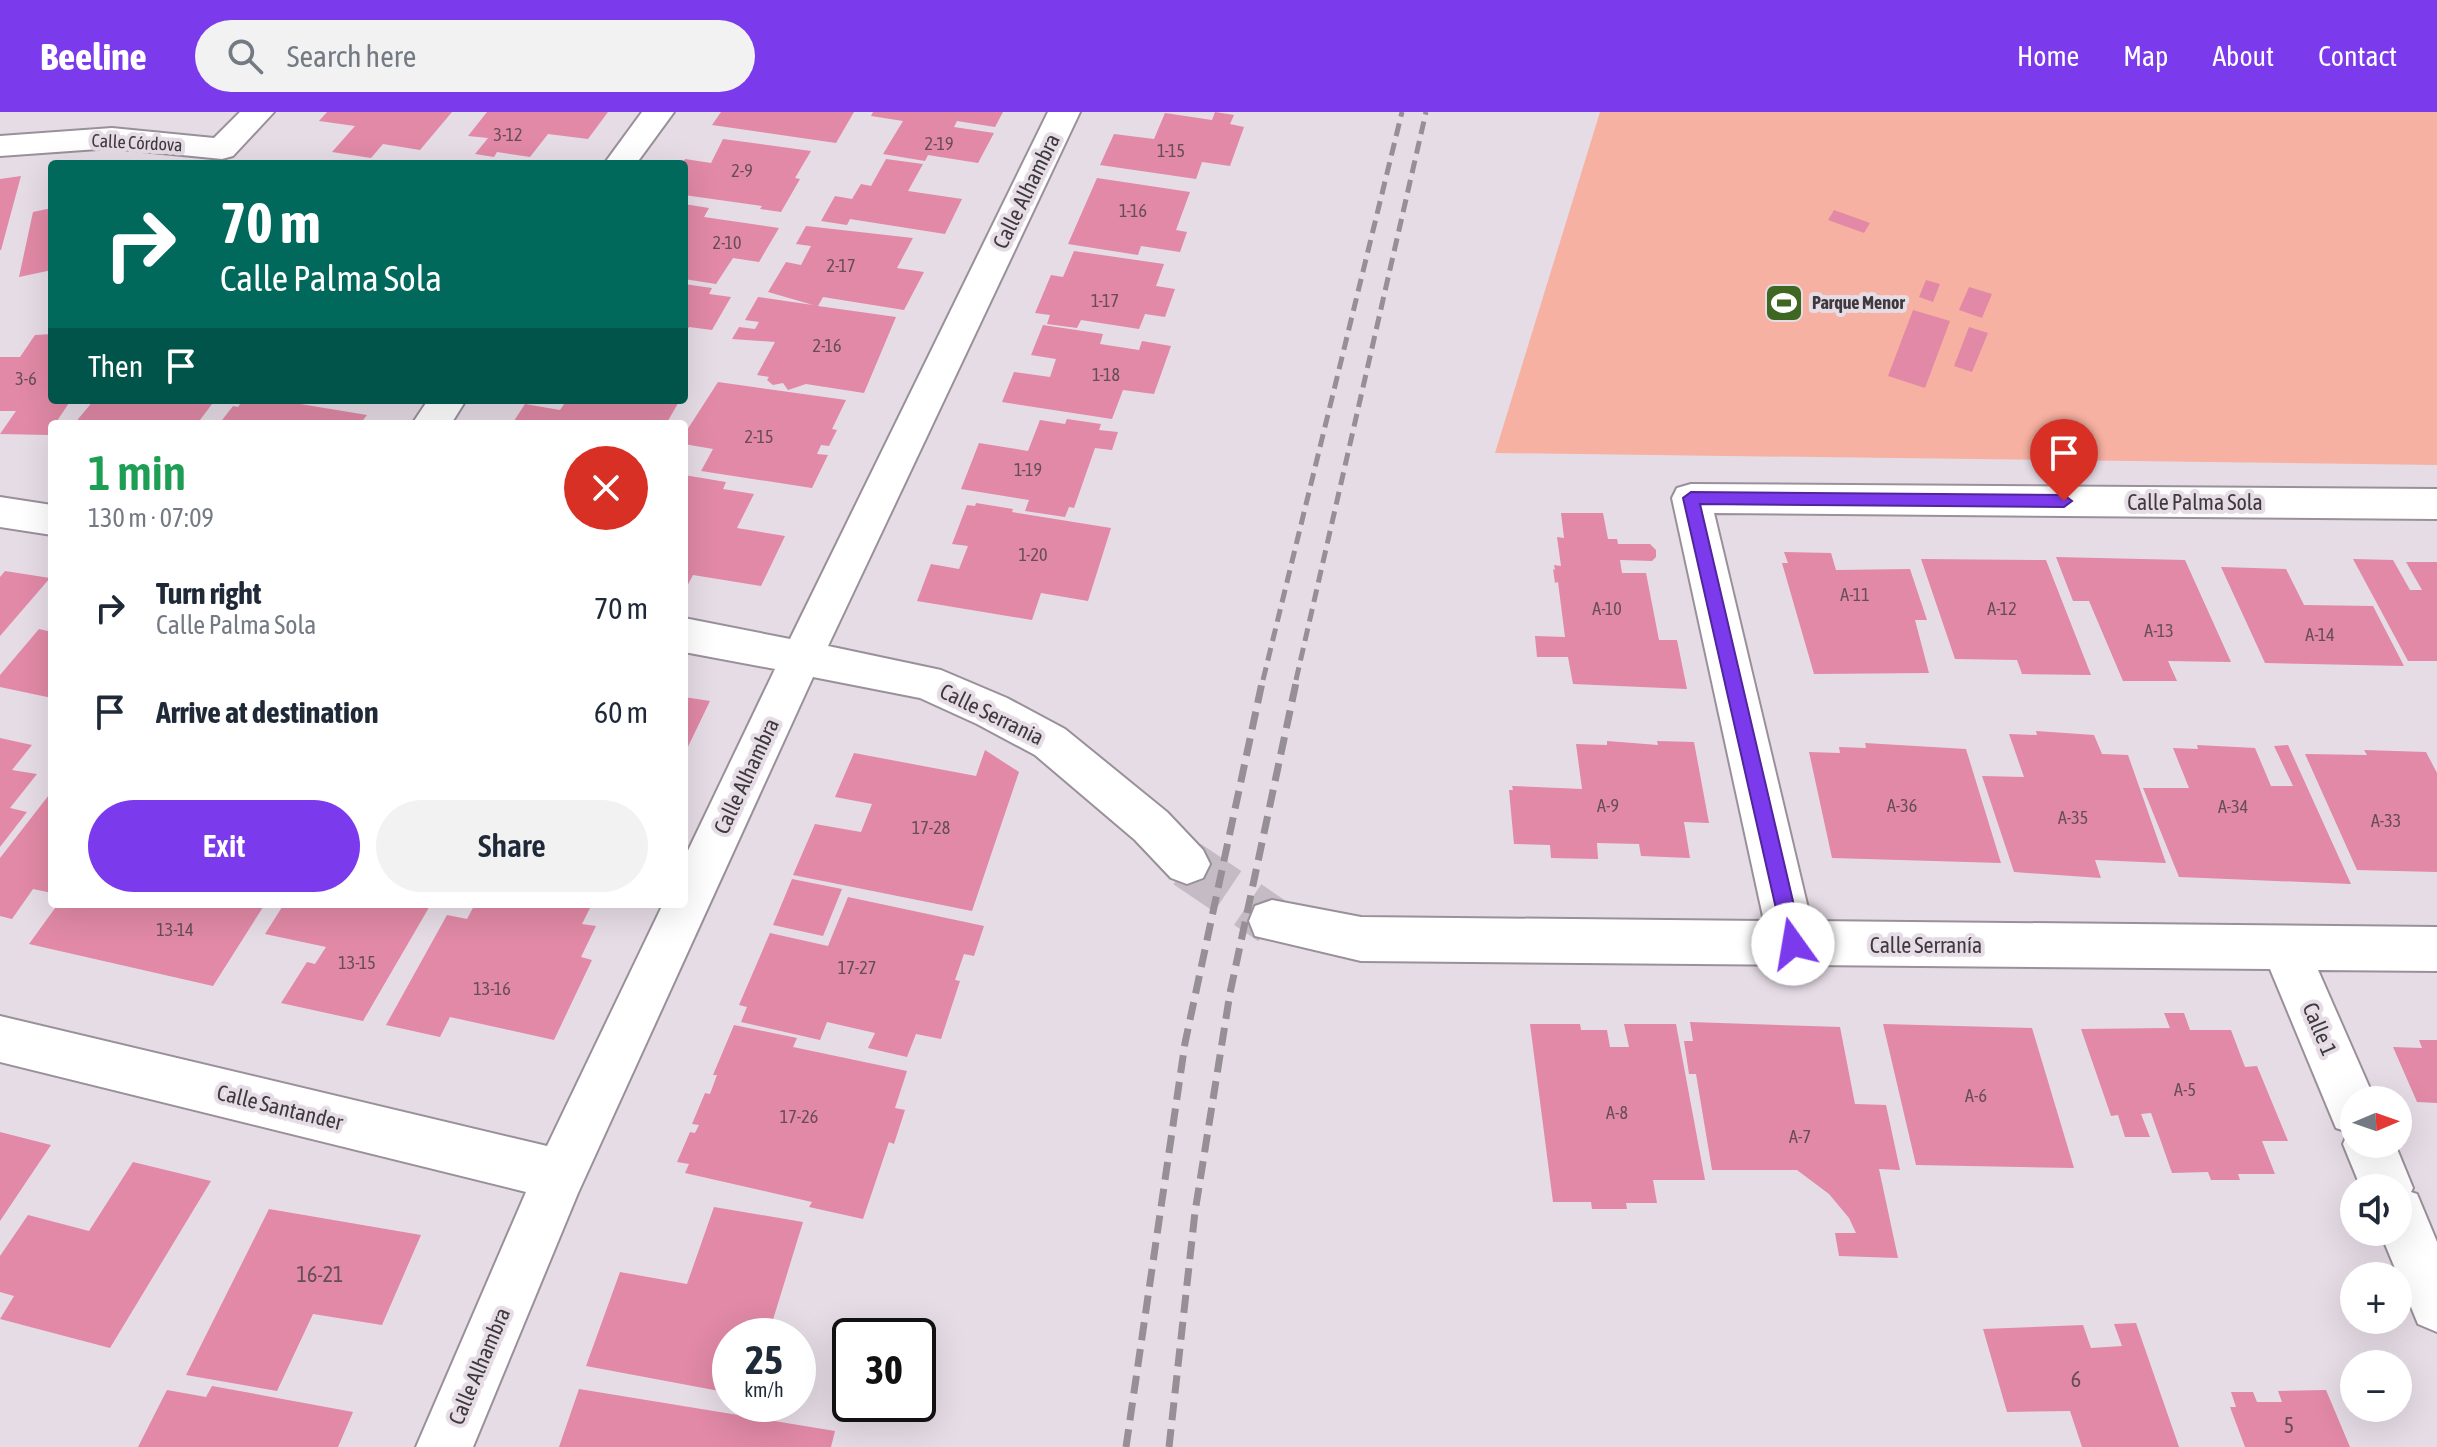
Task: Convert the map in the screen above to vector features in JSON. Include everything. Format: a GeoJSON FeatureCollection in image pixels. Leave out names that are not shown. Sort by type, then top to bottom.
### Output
{"type":"FeatureCollection","features":[{"type":"Feature","properties":{"kind":"street","name":"Calle Córdova"},"geometry":{"type":"LineString","coordinates":[[0,146],[112,138],[222,149],[258,112]]}},
{"type":"Feature","properties":{"kind":"street"},"geometry":{"type":"LineString","coordinates":[[623,160],[658,112]]}},
{"type":"Feature","properties":{"kind":"street","name":"Calle Alhambra"},"geometry":{"type":"LineString","coordinates":[[688,900],[1064,112]]}},
{"type":"Feature","properties":{"kind":"street","name":"Calle Palma Sola"},"geometry":{"type":"LineString","coordinates":[[1793,944],[1691,498],[2437,504]]}},
{"type":"Feature","properties":{"kind":"street"},"geometry":{"type":"LineString","coordinates":[[0,512],[48,519]]}},
{"type":"Feature","properties":{"kind":"street","name":"Calle Serrania"},"geometry":{"type":"LineString","coordinates":[[688,636],[926,682],[1050,742],[1151,826],[1187,864]]}},
{"type":"Feature","properties":{"kind":"street","name":"Calle Alhambra"},"geometry":{"type":"LineString","coordinates":[[444,1447],[560,1175],[684,908]]}},
{"type":"Feature","properties":{"kind":"street","name":"Calle Serranía"},"geometry":{"type":"LineString","coordinates":[[1272,921],[1361,939],[2437,949]]}},
{"type":"Feature","properties":{"kind":"street","name":"Calle 1"},"geometry":{"type":"LineString","coordinates":[[2285,948],[2344,1086]]}},
{"type":"Feature","properties":{"kind":"street","name":"Calle Santander"},"geometry":{"type":"LineString","coordinates":[[0,1039],[560,1175]]}},
{"type":"Feature","properties":{"kind":"street"},"geometry":{"type":"LineString","coordinates":[[2412,1246],[2437,1305]]}},
{"type":"Feature","properties":{"kind":"shaded area"},"geometry":{"type":"Polygon","coordinates":[[[1600,112],[2437,112],[2437,465],[1495,453],[1600,112]]]}},
{"type":"Feature","properties":{"kind":"building"},"geometry":{"type":"Polygon","coordinates":[[[327,112],[452,112],[420,150],[383,144],[371,158],[332,152],[355,126],[319,121],[327,112]]]}},
{"type":"Feature","properties":{"kind":"building"},"geometry":{"type":"Polygon","coordinates":[[[487,112],[608,112],[588,139],[548,134],[530,157],[497,152],[494,157],[475,154],[488,138],[468,136],[487,112]]]}},
{"type":"Feature","properties":{"kind":"building"},"geometry":{"type":"Polygon","coordinates":[[[721,112],[854,112],[836,143],[712,125],[721,112]]]}},
{"type":"Feature","properties":{"kind":"building"},"geometry":{"type":"Polygon","coordinates":[[[873,112],[1003,112],[995,127],[957,121],[954,127],[994,133],[978,163],[928,155],[925,161],[883,154],[903,121],[871,116],[873,112]]]}},
{"type":"Feature","properties":{"kind":"building"},"geometry":{"type":"Polygon","coordinates":[[[1215,112],[1234,115],[1230,124],[1244,127],[1230,166],[1202,162],[1196,179],[1100,165],[1114,134],[1154,139],[1165,113],[1212,120],[1215,112]]]}},
{"type":"Feature","properties":{"kind":"building"},"geometry":{"type":"Polygon","coordinates":[[[723,139],[811,151],[795,178],[800,179],[781,212],[760,209],[762,206],[688,196],[688,160],[685,159],[711,163],[723,139]]]}},
{"type":"Feature","properties":{"kind":"building"},"geometry":{"type":"Polygon","coordinates":[[[886,159],[923,164],[908,191],[962,199],[945,234],[850,219],[847,225],[821,221],[835,196],[852,199],[861,184],[871,186],[886,159]]]}},
{"type":"Feature","properties":{"kind":"building"},"geometry":{"type":"Polygon","coordinates":[[[21,176],[1,250],[0,250],[0,179],[21,176]]]}},
{"type":"Feature","properties":{"kind":"building"},"geometry":{"type":"Polygon","coordinates":[[[1097,178],[1190,192],[1176,230],[1187,232],[1180,252],[1141,246],[1138,255],[1068,244],[1097,178]]]}},
{"type":"Feature","properties":{"kind":"building"},"geometry":{"type":"Polygon","coordinates":[[[688,205],[709,208],[704,217],[779,228],[759,262],[733,258],[716,284],[688,280],[688,205]]]}},
{"type":"Feature","properties":{"kind":"building"},"geometry":{"type":"Polygon","coordinates":[[[48,209],[48,271],[19,277],[33,212],[48,209]]]}},
{"type":"Feature","properties":{"kind":"building"},"geometry":{"type":"Polygon","coordinates":[[[1834,210],[1870,223],[1864,233],[1828,220],[1834,210]]]}},
{"type":"Feature","properties":{"kind":"building"},"geometry":{"type":"Polygon","coordinates":[[[806,226],[913,238],[897,268],[924,272],[904,310],[823,297],[818,306],[896,317],[864,393],[806,384],[788,390],[783,383],[773,385],[767,380],[769,377],[757,375],[775,342],[732,339],[739,327],[755,329],[759,322],[745,320],[758,297],[813,305],[768,292],[786,262],[801,265],[811,246],[796,244],[806,226]]]}},
{"type":"Feature","properties":{"kind":"building"},"geometry":{"type":"Polygon","coordinates":[[[1074,251],[1164,264],[1156,286],[1175,289],[1165,317],[1145,314],[1139,329],[1081,320],[1077,328],[1047,324],[1050,315],[1035,313],[1051,275],[1063,277],[1074,251]]]}},
{"type":"Feature","properties":{"kind":"building"},"geometry":{"type":"Polygon","coordinates":[[[1926,280],[1940,284],[1933,302],[1919,297],[1926,280]]]}},
{"type":"Feature","properties":{"kind":"building"},"geometry":{"type":"Polygon","coordinates":[[[688,285],[712,288],[709,294],[731,297],[712,330],[689,327],[688,285]]]}},
{"type":"Feature","properties":{"kind":"building"},"geometry":{"type":"Polygon","coordinates":[[[1969,287],[1992,294],[1982,318],[1959,310],[1969,287]]]}},
{"type":"Feature","properties":{"kind":"building"},"geometry":{"type":"Polygon","coordinates":[[[1913,310],[1950,321],[1925,388],[1888,376],[1913,310]]]}},
{"type":"Feature","properties":{"kind":"building"},"geometry":{"type":"Polygon","coordinates":[[[1043,325],[1103,334],[1100,344],[1139,350],[1142,341],[1171,346],[1154,394],[1123,390],[1112,419],[1002,402],[1014,372],[1050,377],[1056,359],[1031,355],[1043,325]]]}},
{"type":"Feature","properties":{"kind":"building"},"geometry":{"type":"Polygon","coordinates":[[[1969,327],[1988,333],[1972,372],[1954,366],[1969,327]]]}},
{"type":"Feature","properties":{"kind":"building"},"geometry":{"type":"Polygon","coordinates":[[[48,334],[48,404],[68,404],[58,420],[48,420],[48,435],[0,434],[16,411],[0,411],[0,357],[20,357],[35,335],[48,334]]]}},
{"type":"Feature","properties":{"kind":"building"},"geometry":{"type":"Polygon","coordinates":[[[718,382],[846,400],[832,429],[837,430],[829,446],[821,445],[817,454],[828,455],[812,488],[701,471],[713,449],[688,445],[688,428],[718,382]]]}},
{"type":"Feature","properties":{"kind":"building"},"geometry":{"type":"Polygon","coordinates":[[[91,404],[212,404],[200,420],[77,420],[91,404]]]}},
{"type":"Feature","properties":{"kind":"building"},"geometry":{"type":"Polygon","coordinates":[[[240,404],[300,404],[367,415],[363,420],[222,420],[233,406],[240,404]]]}},
{"type":"Feature","properties":{"kind":"building"},"geometry":{"type":"Polygon","coordinates":[[[525,404],[560,410],[564,404],[678,404],[668,420],[515,420],[525,404]]]}},
{"type":"Feature","properties":{"kind":"building"},"geometry":{"type":"Polygon","coordinates":[[[1067,419],[1101,424],[1099,430],[1118,432],[1112,450],[1095,448],[1074,508],[1069,507],[1065,517],[1025,511],[1029,500],[961,489],[979,443],[1028,451],[1040,420],[1065,424],[1067,419]]]}},
{"type":"Feature","properties":{"kind":"building"},"geometry":{"type":"Polygon","coordinates":[[[688,476],[726,482],[723,489],[754,494],[737,528],[785,536],[761,586],[693,575],[688,584],[688,476]]]}},
{"type":"Feature","properties":{"kind":"building"},"geometry":{"type":"Polygon","coordinates":[[[976,503],[1111,528],[1088,601],[1041,593],[1032,620],[917,601],[931,564],[959,569],[968,546],[952,544],[967,505],[975,506],[976,503]]]}},
{"type":"Feature","properties":{"kind":"building"},"geometry":{"type":"Polygon","coordinates":[[[1561,513],[1603,513],[1608,539],[1617,539],[1618,544],[1650,544],[1656,550],[1652,561],[1620,560],[1622,573],[1646,573],[1659,640],[1677,640],[1687,689],[1573,684],[1568,657],[1537,657],[1535,636],[1565,637],[1558,582],[1555,583],[1553,569],[1554,565],[1561,566],[1557,537],[1564,538],[1561,513]]]}},
{"type":"Feature","properties":{"kind":"building"},"geometry":{"type":"Polygon","coordinates":[[[1784,552],[1831,553],[1836,570],[1910,569],[1927,620],[1915,620],[1929,673],[1814,674],[1782,563],[1788,563],[1784,552]]]}},
{"type":"Feature","properties":{"kind":"building"},"geometry":{"type":"Polygon","coordinates":[[[2056,557],[2185,560],[2231,662],[2168,661],[2177,681],[2123,681],[2089,601],[2073,601],[2056,557]]]}},
{"type":"Feature","properties":{"kind":"building"},"geometry":{"type":"Polygon","coordinates":[[[1921,559],[2046,560],[2091,675],[2022,674],[2017,660],[1955,659],[1921,559]]]}},
{"type":"Feature","properties":{"kind":"building"},"geometry":{"type":"Polygon","coordinates":[[[2353,559],[2393,560],[2410,590],[2422,590],[2406,562],[2437,562],[2437,661],[2408,661],[2353,559]]]}},
{"type":"Feature","properties":{"kind":"building"},"geometry":{"type":"Polygon","coordinates":[[[2221,567],[2286,569],[2304,605],[2373,606],[2404,666],[2265,663],[2221,567]]]}},
{"type":"Feature","properties":{"kind":"building"},"geometry":{"type":"Polygon","coordinates":[[[5,571],[48,578],[48,580],[0,636],[0,577],[5,571]]]}},
{"type":"Feature","properties":{"kind":"building"},"geometry":{"type":"Polygon","coordinates":[[[39,629],[48,631],[48,697],[0,687],[0,675],[39,629]]]}},
{"type":"Feature","properties":{"kind":"building"},"geometry":{"type":"Polygon","coordinates":[[[688,698],[710,701],[688,747],[688,698]]]}},
{"type":"Feature","properties":{"kind":"building"},"geometry":{"type":"Polygon","coordinates":[[[2036,731],[2094,735],[2102,754],[2128,755],[2166,863],[2095,860],[2101,878],[2014,872],[1982,776],[2024,777],[2009,734],[2037,735],[2036,731]]]}},
{"type":"Feature","properties":{"kind":"building"},"geometry":{"type":"Polygon","coordinates":[[[0,738],[32,745],[12,770],[37,774],[10,808],[27,812],[0,847],[0,738]]]}},
{"type":"Feature","properties":{"kind":"building"},"geometry":{"type":"Polygon","coordinates":[[[1607,741],[1658,745],[1657,741],[1694,742],[1709,823],[1684,822],[1690,858],[1641,856],[1639,844],[1597,843],[1598,859],[1551,858],[1550,845],[1514,844],[1509,790],[1513,790],[1512,786],[1582,789],[1576,744],[1607,745],[1607,741]]]}},
{"type":"Feature","properties":{"kind":"building"},"geometry":{"type":"Polygon","coordinates":[[[1865,743],[1966,749],[2001,863],[1832,858],[1809,752],[1840,753],[1839,747],[1866,748],[1865,743]]]}},
{"type":"Feature","properties":{"kind":"building"},"geometry":{"type":"Polygon","coordinates":[[[2197,745],[2255,748],[2271,786],[2293,786],[2274,746],[2288,745],[2351,884],[2179,877],[2143,788],[2189,788],[2173,748],[2198,749],[2197,745]]]}},
{"type":"Feature","properties":{"kind":"building"},"geometry":{"type":"Polygon","coordinates":[[[985,750],[1019,772],[972,911],[793,875],[815,824],[861,832],[872,804],[835,797],[854,753],[976,776],[985,750]]]}},
{"type":"Feature","properties":{"kind":"building"},"geometry":{"type":"Polygon","coordinates":[[[2364,750],[2426,752],[2437,773],[2437,872],[2357,870],[2305,754],[2367,755],[2364,750]]]}},
{"type":"Feature","properties":{"kind":"building"},"geometry":{"type":"Polygon","coordinates":[[[48,796],[48,892],[33,889],[12,919],[0,916],[0,858],[48,796]]]}},
{"type":"Feature","properties":{"kind":"building"},"geometry":{"type":"Polygon","coordinates":[[[792,879],[842,889],[823,936],[773,925],[792,879]]]}},
{"type":"Feature","properties":{"kind":"building"},"geometry":{"type":"Polygon","coordinates":[[[848,897],[984,926],[974,956],[964,954],[955,980],[960,981],[941,1039],[916,1034],[907,1057],[868,1048],[875,1033],[827,1022],[820,1040],[741,1022],[747,1007],[739,1005],[770,933],[828,946],[848,897]]]}},
{"type":"Feature","properties":{"kind":"building"},"geometry":{"type":"Polygon","coordinates":[[[55,908],[262,908],[213,986],[29,944],[55,908]]]}},
{"type":"Feature","properties":{"kind":"building"},"geometry":{"type":"Polygon","coordinates":[[[281,908],[429,908],[363,1021],[281,1003],[307,962],[315,964],[326,947],[265,934],[281,908]]]}},
{"type":"Feature","properties":{"kind":"building"},"geometry":{"type":"Polygon","coordinates":[[[473,908],[590,908],[582,924],[596,926],[581,957],[592,960],[554,1040],[450,1017],[440,1037],[386,1025],[447,915],[467,919],[473,908]]]}},
{"type":"Feature","properties":{"kind":"building"},"geometry":{"type":"Polygon","coordinates":[[[2164,1013],[2184,1013],[2190,1030],[2231,1030],[2245,1067],[2257,1066],[2288,1141],[2262,1141],[2275,1174],[2238,1174],[2240,1180],[2211,1180],[2208,1172],[2172,1173],[2151,1113],[2141,1114],[2150,1137],[2125,1137],[2118,1115],[2111,1116],[2081,1029],[2170,1028],[2164,1013]]]}},
{"type":"Feature","properties":{"kind":"building"},"geometry":{"type":"Polygon","coordinates":[[[1690,1022],[1840,1027],[1855,1104],[1886,1105],[1900,1170],[1879,1169],[1898,1258],[1839,1256],[1835,1233],[1856,1233],[1849,1218],[1829,1194],[1797,1170],[1712,1170],[1696,1074],[1689,1074],[1684,1041],[1693,1041],[1690,1022]]]}},
{"type":"Feature","properties":{"kind":"building"},"geometry":{"type":"Polygon","coordinates":[[[1530,1024],[1580,1024],[1581,1030],[1607,1030],[1610,1047],[1629,1047],[1624,1024],[1676,1024],[1705,1180],[1653,1180],[1657,1203],[1626,1203],[1627,1209],[1592,1209],[1591,1202],[1553,1202],[1530,1024]]]}},
{"type":"Feature","properties":{"kind":"building"},"geometry":{"type":"Polygon","coordinates":[[[1883,1024],[2032,1028],[2074,1168],[1916,1165],[1883,1024]]]}},
{"type":"Feature","properties":{"kind":"building"},"geometry":{"type":"Polygon","coordinates":[[[734,1025],[797,1038],[793,1047],[907,1071],[895,1108],[905,1110],[894,1144],[889,1142],[863,1219],[809,1207],[812,1202],[685,1173],[689,1164],[677,1162],[690,1132],[695,1133],[699,1125],[692,1124],[705,1093],[710,1094],[717,1075],[713,1075],[734,1025]]]}},
{"type":"Feature","properties":{"kind":"building"},"geometry":{"type":"Polygon","coordinates":[[[2419,1040],[2437,1040],[2437,1103],[2417,1102],[2393,1047],[2422,1048],[2419,1040]]]}},
{"type":"Feature","properties":{"kind":"building"},"geometry":{"type":"Polygon","coordinates":[[[0,1132],[51,1145],[0,1221],[0,1132]]]}},
{"type":"Feature","properties":{"kind":"building"},"geometry":{"type":"Polygon","coordinates":[[[133,1162],[211,1181],[110,1348],[0,1319],[14,1296],[0,1292],[0,1256],[28,1215],[89,1231],[133,1162]]]}},
{"type":"Feature","properties":{"kind":"building"},"geometry":{"type":"Polygon","coordinates":[[[714,1207],[803,1222],[774,1318],[712,1318],[712,1390],[586,1366],[620,1272],[687,1284],[714,1207]]]}},
{"type":"Feature","properties":{"kind":"building"},"geometry":{"type":"Polygon","coordinates":[[[269,1209],[421,1235],[382,1325],[313,1314],[277,1391],[186,1375],[269,1209]]]}},
{"type":"Feature","properties":{"kind":"building"},"geometry":{"type":"Polygon","coordinates":[[[2136,1323],[2179,1447],[2082,1447],[2070,1411],[2007,1412],[1983,1329],[2083,1325],[2091,1348],[2122,1346],[2114,1324],[2136,1323]]]}},
{"type":"Feature","properties":{"kind":"building"},"geometry":{"type":"Polygon","coordinates":[[[212,1386],[353,1412],[338,1447],[138,1447],[167,1390],[206,1397],[212,1386]]]}},
{"type":"Feature","properties":{"kind":"building"},"geometry":{"type":"Polygon","coordinates":[[[579,1389],[712,1411],[712,1422],[780,1422],[835,1431],[831,1447],[559,1447],[579,1389]]]}},
{"type":"Feature","properties":{"kind":"building"},"geometry":{"type":"Polygon","coordinates":[[[2326,1390],[2350,1447],[2245,1447],[2230,1407],[2236,1407],[2231,1392],[2253,1392],[2257,1402],[2282,1402],[2278,1391],[2326,1390]]]}},
{"type":"Feature","properties":{"kind":"tunnel"},"geometry":{"type":"LineString","coordinates":[[1187,864],[1272,921]]}},
{"type":"Feature","properties":{"kind":"railway"},"geometry":{"type":"LineString","coordinates":[[1263,680],[1402,112]]}},
{"type":"Feature","properties":{"kind":"railway"},"geometry":{"type":"LineString","coordinates":[[1296,680],[1426,112]]}},
{"type":"Feature","properties":{"kind":"railway"},"geometry":{"type":"LineString","coordinates":[[1126,1447],[1185,1043],[1263,678]]}},
{"type":"Feature","properties":{"kind":"railway"},"geometry":{"type":"LineString","coordinates":[[1169,1447],[1195,1212],[1230,993],[1297,678]]}},
{"type":"Feature","properties":{"kind":"place","name":"Parque Menor"},"geometry":{"type":"Point","coordinates":[1784,303]}},
{"type":"Feature","properties":{"kind":"route"},"geometry":{"type":"LineString","coordinates":[[1793,944],[1691,498],[2064,501]]}}]}
